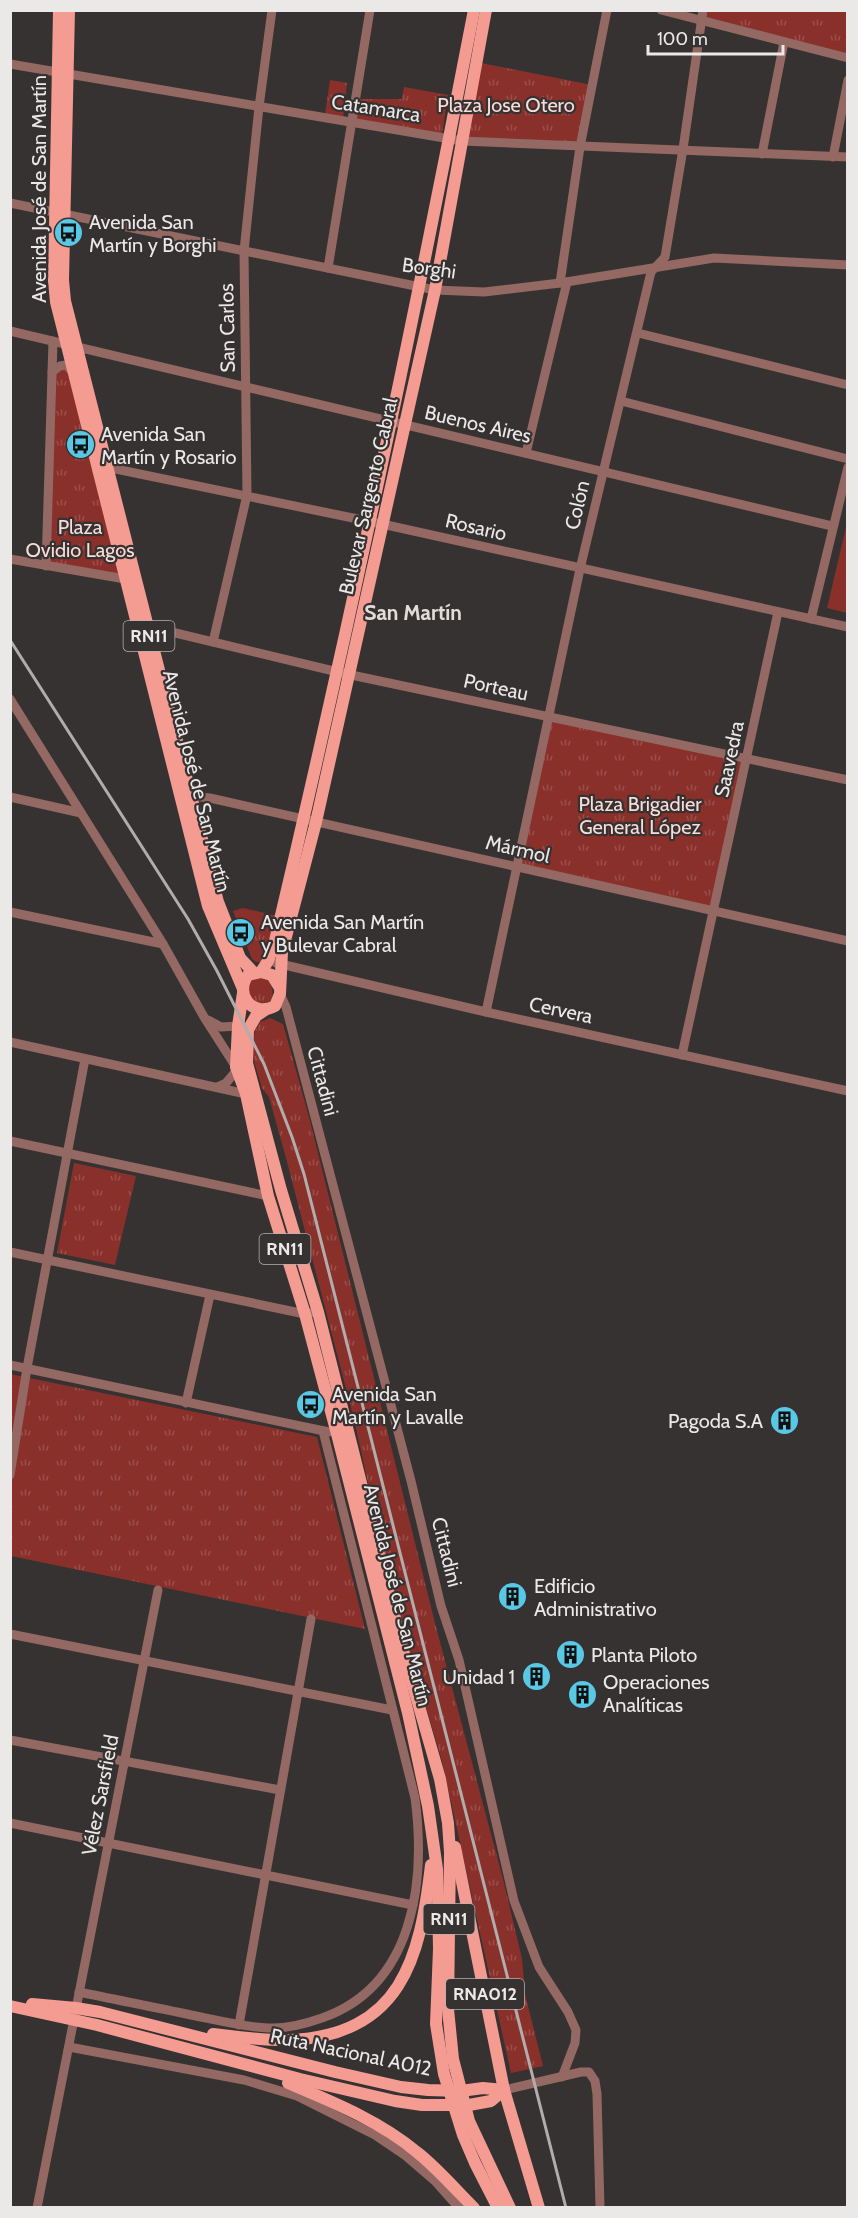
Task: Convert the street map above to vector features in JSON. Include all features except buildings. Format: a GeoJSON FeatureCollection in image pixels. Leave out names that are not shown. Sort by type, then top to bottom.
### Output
{"type":"FeatureCollection","features":[{"type":"Feature","properties":{"kind":"main road","name":"Avenida José de San Martín"},"geometry":{"type":"LineString","coordinates":[[59,10],[63,74]]}},
{"type":"Feature","properties":{"kind":"main road","name":"Avenida José de San Martín"},"geometry":{"type":"LineString","coordinates":[[69,10],[63,74],[60,213],[63,291],[71,346],[186,798],[218,902],[240,958],[257,972]]}},
{"type":"Feature","properties":{"kind":"main road","name":"Bulevar Sargento Cabral"},"geometry":{"type":"LineString","coordinates":[[397,423],[435,290],[474,10]]}},
{"type":"Feature","properties":{"kind":"main road","name":"Bulevar Sargento Cabral"},"geometry":{"type":"LineString","coordinates":[[280,991],[274,962],[310,820],[397,423],[420,287],[486,10]]}},
{"type":"Feature","properties":{"kind":"main road","name":"Avenida José de San Martín"},"geometry":{"type":"LineString","coordinates":[[71,346],[72,371],[101,468],[125,579],[143,630]]}},
{"type":"Feature","properties":{"kind":"main road","name":"Avenida José de San Martín"},"geometry":{"type":"LineString","coordinates":[[186,798],[208,906],[243,991],[238,1026],[236,1069],[246,1094],[268,1196],[305,1314],[337,1434],[408,1713],[425,1790],[437,1869],[439,1907],[436,2024],[469,2121],[510,2208]]}},
{"type":"Feature","properties":{"kind":"main road","name":"Bulevar Sargento Cabral"},"geometry":{"type":"LineString","coordinates":[[257,972],[274,962]]}},
{"type":"Feature","properties":{"kind":"main road","name":"RN11"},"geometry":{"type":"LineString","coordinates":[[257,972],[272,975],[280,991],[274,1006],[267,1010]]}},
{"type":"Feature","properties":{"kind":"main road"},"geometry":{"type":"LineString","coordinates":[[257,972],[248,975],[244,980],[243,991],[252,1006],[258,1010],[267,1010]]}},
{"type":"Feature","properties":{"kind":"main road","name":"Avenida José de San Martín"},"geometry":{"type":"LineString","coordinates":[[267,1010],[256,1016],[248,1030],[247,1062],[281,1190],[318,1312],[404,1654],[440,1779],[448,1823],[450,1852],[447,2058],[450,2097],[475,2163],[498,2208]]}},
{"type":"Feature","properties":{"kind":"main road","name":"RNA012"},"geometry":{"type":"LineString","coordinates":[[440,1779],[450,1816],[504,2090],[539,2208]]}},
{"type":"Feature","properties":{"kind":"main road"},"geometry":{"type":"LineString","coordinates":[[165,2028],[260,2039],[290,2040],[344,2031],[366,2020],[397,1990],[407,1972],[421,1933],[433,1843]]}},
{"type":"Feature","properties":{"kind":"main road","name":"Ruta Nacional A012"},"geometry":{"type":"LineString","coordinates":[[10,2004],[165,2028],[401,2087],[460,2091],[483,2088],[504,2090]]}},
{"type":"Feature","properties":{"kind":"main road","name":"Ruta Nacional A012"},"geometry":{"type":"LineString","coordinates":[[75,2014],[355,2093],[422,2105],[469,2105],[491,2101],[504,2090]]}},
{"type":"Feature","properties":{"kind":"main road"},"geometry":{"type":"LineString","coordinates":[[243,2063],[355,2113],[390,2132],[440,2171],[474,2208]]}},
{"type":"Feature","properties":{"kind":"street","name":"San Carlos"},"geometry":{"type":"LineString","coordinates":[[213,642],[247,495],[244,251],[272,10]]}},
{"type":"Feature","properties":{"kind":"street"},"geometry":{"type":"LineString","coordinates":[[328,268],[370,10]]}},
{"type":"Feature","properties":{"kind":"street"},"geometry":{"type":"LineString","coordinates":[[526,453],[563,282],[580,147],[607,10]]}},
{"type":"Feature","properties":{"kind":"street"},"geometry":{"type":"LineString","coordinates":[[661,10],[703,15],[784,42],[848,58]]}},
{"type":"Feature","properties":{"kind":"street","name":"Colón"},"geometry":{"type":"LineString","coordinates":[[486,1012],[603,472],[651,272],[665,257],[703,15]]}},
{"type":"Feature","properties":{"kind":"street"},"geometry":{"type":"LineString","coordinates":[[762,154],[784,42]]}},
{"type":"Feature","properties":{"kind":"street","name":"Catamarca"},"geometry":{"type":"LineString","coordinates":[[10,64],[456,140],[848,158]]}},
{"type":"Feature","properties":{"kind":"street"},"geometry":{"type":"LineString","coordinates":[[833,157],[848,80]]}},
{"type":"Feature","properties":{"kind":"street","name":"Borghi"},"geometry":{"type":"LineString","coordinates":[[10,203],[435,290],[484,292],[714,258],[848,265]]}},
{"type":"Feature","properties":{"kind":"street","name":"Buenos Aires"},"geometry":{"type":"LineString","coordinates":[[10,331],[832,526]]}},
{"type":"Feature","properties":{"kind":"street"},"geometry":{"type":"LineString","coordinates":[[638,333],[848,385]]}},
{"type":"Feature","properties":{"kind":"street"},"geometry":{"type":"LineString","coordinates":[[46,566],[53,341]]}},
{"type":"Feature","properties":{"kind":"street"},"geometry":{"type":"LineString","coordinates":[[52,372],[66,365],[72,371]]}},
{"type":"Feature","properties":{"kind":"street"},"geometry":{"type":"LineString","coordinates":[[621,401],[848,459]]}},
{"type":"Feature","properties":{"kind":"street"},"geometry":{"type":"LineString","coordinates":[[811,619],[848,467]]}},
{"type":"Feature","properties":{"kind":"street","name":"Rosario"},"geometry":{"type":"LineString","coordinates":[[101,468],[247,495],[580,570],[848,627]]}},
{"type":"Feature","properties":{"kind":"street"},"geometry":{"type":"LineString","coordinates":[[10,559],[125,579]]}},
{"type":"Feature","properties":{"kind":"street","name":"Saavedra"},"geometry":{"type":"LineString","coordinates":[[682,1055],[778,612]]}},
{"type":"Feature","properties":{"kind":"street","name":"Porteau"},"geometry":{"type":"LineString","coordinates":[[143,630],[213,642],[342,673],[848,780]]}},
{"type":"Feature","properties":{"kind":"street"},"geometry":{"type":"LineString","coordinates":[[10,699],[164,944],[236,1069],[226,1083],[215,1088]]}},
{"type":"Feature","properties":{"kind":"street"},"geometry":{"type":"LineString","coordinates":[[10,797],[81,813]]}},
{"type":"Feature","properties":{"kind":"street","name":"Mármol"},"geometry":{"type":"LineString","coordinates":[[186,798],[210,798],[848,941]]}},
{"type":"Feature","properties":{"kind":"street"},"geometry":{"type":"LineString","coordinates":[[10,912],[164,944]]}},
{"type":"Feature","properties":{"kind":"street","name":"Cervera"},"geometry":{"type":"LineString","coordinates":[[274,962],[486,1012],[848,1091]]}},
{"type":"Feature","properties":{"kind":"street","name":"Cittadini"},"geometry":{"type":"LineString","coordinates":[[280,991],[411,1481],[441,1606],[459,1660],[514,1901],[539,1967],[568,2012],[576,2030],[575,2043],[562,2077]]}},
{"type":"Feature","properties":{"kind":"street","name":"Cittadini"},"geometry":{"type":"LineString","coordinates":[[267,1010],[282,1016],[290,1025]]}},
{"type":"Feature","properties":{"kind":"street"},"geometry":{"type":"LineString","coordinates":[[204,1017],[221,1027],[238,1026]]}},
{"type":"Feature","properties":{"kind":"street"},"geometry":{"type":"LineString","coordinates":[[10,1042],[246,1094]]}},
{"type":"Feature","properties":{"kind":"street"},"geometry":{"type":"LineString","coordinates":[[10,1475],[27,1368],[85,1059]]}},
{"type":"Feature","properties":{"kind":"street"},"geometry":{"type":"LineString","coordinates":[[10,1141],[268,1196]]}},
{"type":"Feature","properties":{"kind":"street"},"geometry":{"type":"LineString","coordinates":[[10,1252],[305,1314],[318,1312]]}},
{"type":"Feature","properties":{"kind":"street"},"geometry":{"type":"LineString","coordinates":[[186,1403],[210,1295]]}},
{"type":"Feature","properties":{"kind":"street"},"geometry":{"type":"LineString","coordinates":[[10,1365],[337,1434]]}},
{"type":"Feature","properties":{"kind":"street"},"geometry":{"type":"LineString","coordinates":[[80,1992],[239,2025],[270,2029],[304,2024],[337,2013],[353,2004],[374,1985],[392,1963],[404,1939],[418,1876],[418,1824],[415,1798],[323,1431]]}},
{"type":"Feature","properties":{"kind":"street","name":"Vélez Sarsfield"},"geometry":{"type":"LineString","coordinates":[[37,2208],[158,1590]]}},
{"type":"Feature","properties":{"kind":"street"},"geometry":{"type":"LineString","coordinates":[[239,2025],[311,1619]]}},
{"type":"Feature","properties":{"kind":"street"},"geometry":{"type":"LineString","coordinates":[[10,1634],[392,1710]]}},
{"type":"Feature","properties":{"kind":"street"},"geometry":{"type":"LineString","coordinates":[[10,1740],[280,1790]]}},
{"type":"Feature","properties":{"kind":"street"},"geometry":{"type":"LineString","coordinates":[[10,1823],[413,1905]]}},
{"type":"Feature","properties":{"kind":"street"},"geometry":{"type":"LineString","coordinates":[[69,2047],[244,2080],[297,2096],[375,2136],[406,2156],[435,2181],[459,2208]]}},
{"type":"Feature","properties":{"kind":"street"},"geometry":{"type":"LineString","coordinates":[[504,2090],[589,2072],[595,2081],[597,2094],[600,2208]]}},
{"type":"Feature","properties":{"kind":"green space"},"geometry":{"type":"Polygon","coordinates":[[[703,11],[847,11],[847,58],[703,20],[703,11]]]}},
{"type":"Feature","properties":{"kind":"green space","name":"Plaza Jose Otero"},"geometry":{"type":"Polygon","coordinates":[[[476,62],[592,85],[580,147],[462,141],[476,62]]]}},
{"type":"Feature","properties":{"kind":"green space"},"geometry":{"type":"Polygon","coordinates":[[[330,80],[347,83],[343,118],[325,115],[330,80]]]}},
{"type":"Feature","properties":{"kind":"green space"},"geometry":{"type":"Polygon","coordinates":[[[404,87],[448,95],[442,134],[354,119],[358,99],[402,99],[404,87]]]}},
{"type":"Feature","properties":{"kind":"green space","name":"Plaza Ovidio Lagos"},"geometry":{"type":"Polygon","coordinates":[[[66,365],[125,579],[46,566],[52,372],[66,365]]]}},
{"type":"Feature","properties":{"kind":"green space"},"geometry":{"type":"Polygon","coordinates":[[[847,523],[847,613],[827,608],[847,523]]]}},
{"type":"Feature","properties":{"kind":"green space","name":"Plaza Brigadier General López"},"geometry":{"type":"Polygon","coordinates":[[[549,717],[748,758],[713,911],[517,867],[549,717]]]}},
{"type":"Feature","properties":{"kind":"green space"},"geometry":{"type":"Polygon","coordinates":[[[243,908],[278,916],[263,962],[256,962],[252,959],[233,911],[243,908]]]}},
{"type":"Feature","properties":{"kind":"green space"},"geometry":{"type":"Polygon","coordinates":[[[267,977],[273,993],[271,1000],[264,1006],[253,1002],[248,990],[249,982],[253,979],[267,977]]]}},
{"type":"Feature","properties":{"kind":"green space"},"geometry":{"type":"Polygon","coordinates":[[[270,1018],[283,1024],[309,1117],[436,1627],[504,1883],[522,1959],[525,1994],[543,2066],[511,2073],[442,1761],[391,1588],[354,1419],[286,1158],[269,1097],[262,1088],[254,1061],[252,1048],[255,1031],[260,1022],[270,1018]]]}},
{"type":"Feature","properties":{"kind":"green space"},"geometry":{"type":"Polygon","coordinates":[[[74,1163],[136,1176],[115,1265],[57,1253],[74,1163]]]}},
{"type":"Feature","properties":{"kind":"green space"},"geometry":{"type":"Polygon","coordinates":[[[10,1374],[317,1437],[365,1629],[11,1556],[10,1374]]]}},
{"type":"Feature","properties":{"kind":"railway"},"geometry":{"type":"LineString","coordinates":[[10,640],[188,919],[264,1064],[292,1137],[304,1174],[566,2208]]}},
{"type":"Feature","properties":{"kind":"place","name":"Avenida San Martín y Borghi"},"geometry":{"type":"Point","coordinates":[68,233]}},
{"type":"Feature","properties":{"kind":"place","name":"Avenida San Martín y Rosario"},"geometry":{"type":"Point","coordinates":[80,445]}},
{"type":"Feature","properties":{"kind":"place","name":"Avenida San Martín y Bulevar Cabral"},"geometry":{"type":"Point","coordinates":[240,933]}},
{"type":"Feature","properties":{"kind":"place","name":"Avenida San Martín y Lavalle"},"geometry":{"type":"Point","coordinates":[311,1405]}},
{"type":"Feature","properties":{"kind":"place","name":"Pagoda S.A"},"geometry":{"type":"Point","coordinates":[784,1421]}},
{"type":"Feature","properties":{"kind":"place","name":"Edificio Administrativo"},"geometry":{"type":"Point","coordinates":[513,1597]}},
{"type":"Feature","properties":{"kind":"place","name":"Planta Piloto"},"geometry":{"type":"Point","coordinates":[570,1655]}},
{"type":"Feature","properties":{"kind":"place","name":"Unidad 1"},"geometry":{"type":"Point","coordinates":[536,1677]}},
{"type":"Feature","properties":{"kind":"place","name":"Operaciones Analíticas"},"geometry":{"type":"Point","coordinates":[582,1694]}},
{"type":"Feature","properties":{"kind":"district","name":"San Martín"},"geometry":{"type":"Point","coordinates":[413,613]}}]}
